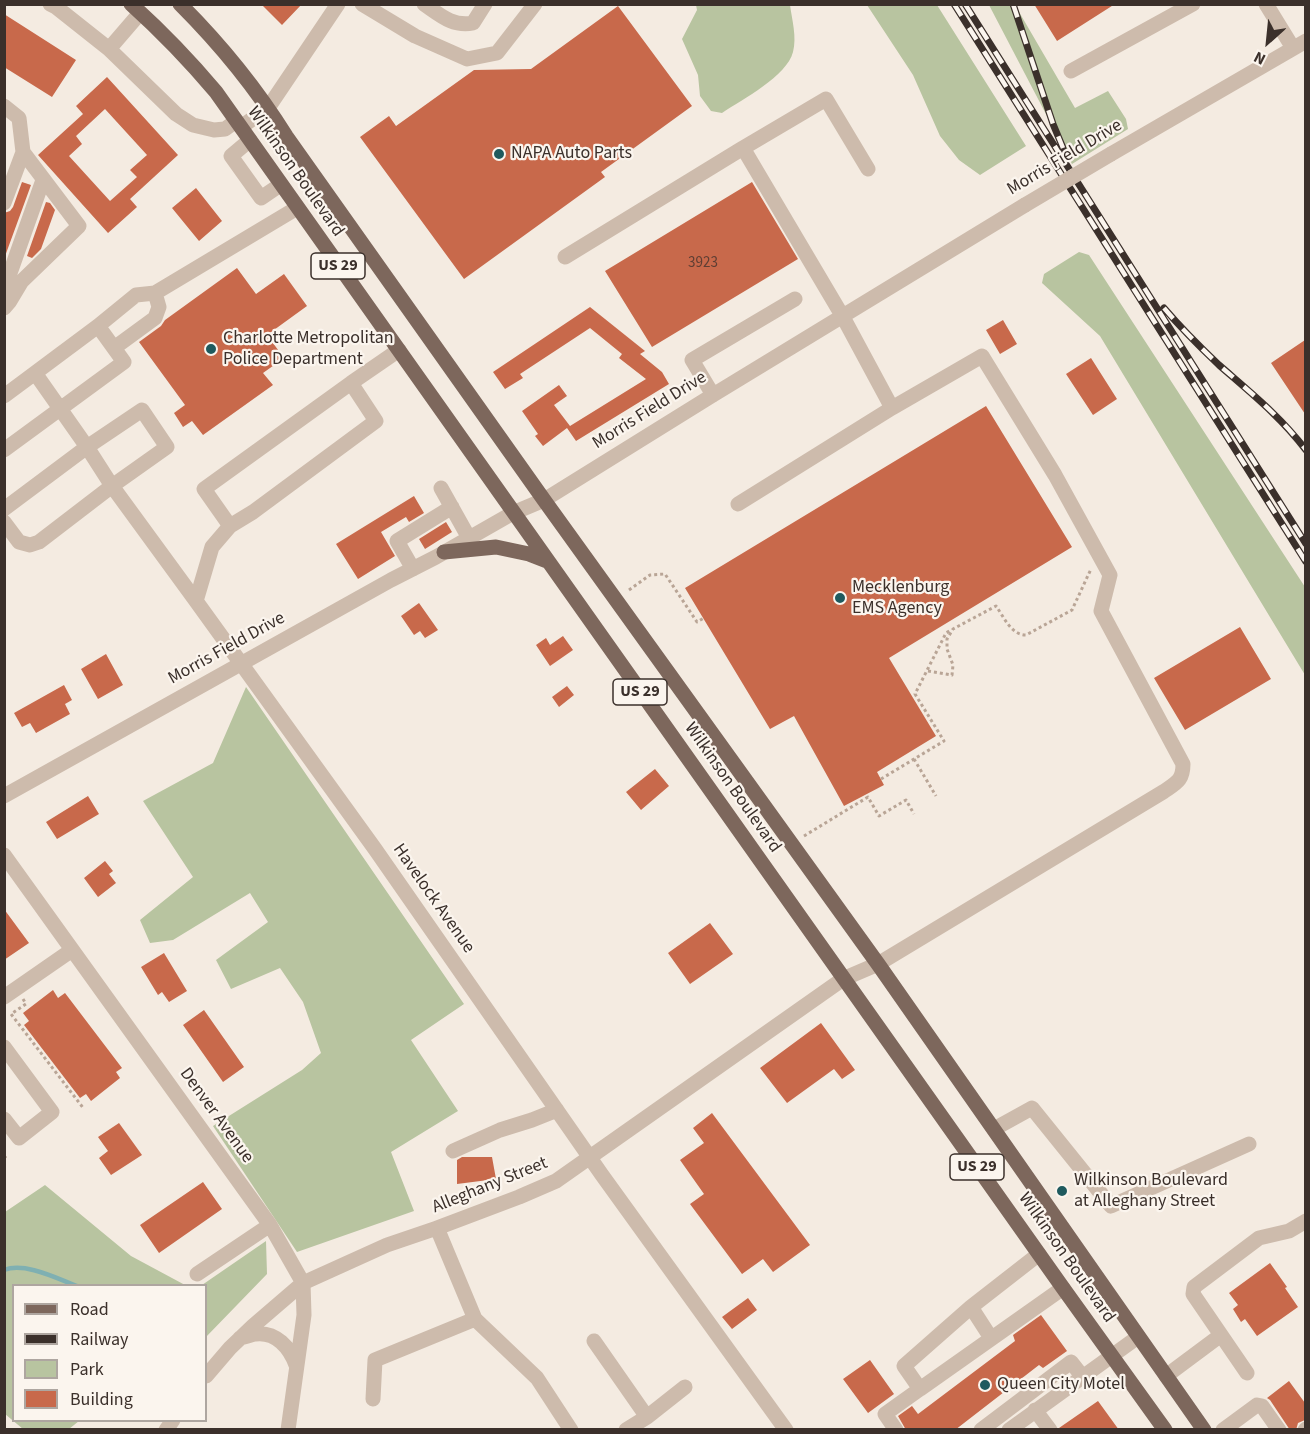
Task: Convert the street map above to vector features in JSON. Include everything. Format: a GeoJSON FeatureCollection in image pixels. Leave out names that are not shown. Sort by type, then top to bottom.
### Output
{"type":"FeatureCollection","features":[{"type":"Feature","properties":{"kind":"main road","name":"Wilkinson Boulevard"},"geometry":{"type":"LineString","coordinates":[[180,4],[213,37],[268,108],[544,500],[878,964],[1204,1430]]}},
{"type":"Feature","properties":{"kind":"main road","name":"Wilkinson Boulevard"},"geometry":{"type":"LineString","coordinates":[[136,9],[188,59],[216,92],[1165,1430]]}},
{"type":"Feature","properties":{"kind":"main road"},"geometry":{"type":"LineString","coordinates":[[444,552],[496,547],[530,554],[547,561]]}},
{"type":"Feature","properties":{"kind":"street"},"geometry":{"type":"LineString","coordinates":[[55,5],[109,49],[176,114],[193,125],[214,130],[238,124],[268,108],[338,4]]}},
{"type":"Feature","properties":{"kind":"street"},"geometry":{"type":"LineString","coordinates":[[362,4],[416,36],[467,59],[497,53],[535,4]]}},
{"type":"Feature","properties":{"kind":"street"},"geometry":{"type":"LineString","coordinates":[[424,4],[452,22],[464,25],[473,23],[485,4]]}},
{"type":"Feature","properties":{"kind":"street"},"geometry":{"type":"LineString","coordinates":[[1071,71],[1193,4]]}},
{"type":"Feature","properties":{"kind":"street"},"geometry":{"type":"LineString","coordinates":[[1266,4],[1299,45]]}},
{"type":"Feature","properties":{"kind":"street"},"geometry":{"type":"LineString","coordinates":[[109,49],[136,9]]}},
{"type":"Feature","properties":{"kind":"street","name":"Morris Field Drive"},"geometry":{"type":"LineString","coordinates":[[4,796],[513,513],[544,500],[1025,205],[1299,45]]}},
{"type":"Feature","properties":{"kind":"street"},"geometry":{"type":"LineString","coordinates":[[565,257],[826,99],[868,169]]}},
{"type":"Feature","properties":{"kind":"street"},"geometry":{"type":"LineString","coordinates":[[4,106],[19,118],[23,152],[4,203]]}},
{"type":"Feature","properties":{"kind":"street"},"geometry":{"type":"LineString","coordinates":[[250,140],[231,156],[261,198],[280,185]]}},
{"type":"Feature","properties":{"kind":"street"},"geometry":{"type":"LineString","coordinates":[[738,504],[892,408],[843,317],[743,148]]}},
{"type":"Feature","properties":{"kind":"street"},"geometry":{"type":"LineString","coordinates":[[4,308],[22,281],[79,226],[23,152]]}},
{"type":"Feature","properties":{"kind":"street"},"geometry":{"type":"LineString","coordinates":[[4,290],[44,180]]}},
{"type":"Feature","properties":{"kind":"street"},"geometry":{"type":"LineString","coordinates":[[4,396],[136,295],[154,293],[297,208]]}},
{"type":"Feature","properties":{"kind":"street"},"geometry":{"type":"LineString","coordinates":[[114,348],[154,318],[159,307],[154,293]]}},
{"type":"Feature","properties":{"kind":"street"},"geometry":{"type":"LineString","coordinates":[[713,395],[692,360],[795,299]]}},
{"type":"Feature","properties":{"kind":"street"},"geometry":{"type":"LineString","coordinates":[[4,450],[124,362],[98,326]]}},
{"type":"Feature","properties":{"kind":"street"},"geometry":{"type":"LineString","coordinates":[[230,526],[204,489],[399,350]]}},
{"type":"Feature","properties":{"kind":"street","name":"Alleghany Street"},"geometry":{"type":"LineString","coordinates":[[207,1375],[240,1338],[303,1283],[387,1245],[519,1197],[556,1181],[843,979],[878,964],[1163,792],[1177,782],[1183,774],[1184,764],[1101,611],[1110,575],[1055,475],[982,356],[892,408]]}},
{"type":"Feature","properties":{"kind":"street","name":"Havelock Avenue"},"geometry":{"type":"LineString","coordinates":[[35,373],[112,486],[375,849],[779,1427]]}},
{"type":"Feature","properties":{"kind":"street"},"geometry":{"type":"LineString","coordinates":[[196,601],[212,547],[230,526],[253,512],[376,421],[351,383]]}},
{"type":"Feature","properties":{"kind":"street"},"geometry":{"type":"LineString","coordinates":[[4,509],[87,447],[142,410],[167,447],[39,542],[30,545],[20,542],[4,522]]}},
{"type":"Feature","properties":{"kind":"street"},"geometry":{"type":"LineString","coordinates":[[441,488],[469,538]]}},
{"type":"Feature","properties":{"kind":"street"},"geometry":{"type":"LineString","coordinates":[[412,569],[397,541],[452,507]]}},
{"type":"Feature","properties":{"kind":"street","name":"Denver Avenue"},"geometry":{"type":"LineString","coordinates":[[4,855],[270,1225],[303,1283],[304,1316],[288,1430]]}},
{"type":"Feature","properties":{"kind":"street"},"geometry":{"type":"LineString","coordinates":[[4,997],[72,950]]}},
{"type":"Feature","properties":{"kind":"street"},"geometry":{"type":"LineString","coordinates":[[4,1047],[52,1112],[19,1138],[4,1119]]}},
{"type":"Feature","properties":{"kind":"street"},"geometry":{"type":"LineString","coordinates":[[994,1129],[1032,1108],[1111,1206],[1249,1144]]}},
{"type":"Feature","properties":{"kind":"street"},"geometry":{"type":"LineString","coordinates":[[453,1152],[500,1130],[557,1110]]}},
{"type":"Feature","properties":{"kind":"street"},"geometry":{"type":"LineString","coordinates":[[1247,1372],[1193,1294],[1194,1287],[1260,1238],[1289,1231],[1305,1221]]}},
{"type":"Feature","properties":{"kind":"street"},"geometry":{"type":"LineString","coordinates":[[197,1274],[270,1225]]}},
{"type":"Feature","properties":{"kind":"street"},"geometry":{"type":"LineString","coordinates":[[437,1228],[475,1319],[537,1378],[571,1430]]}},
{"type":"Feature","properties":{"kind":"street"},"geometry":{"type":"LineString","coordinates":[[920,1389],[904,1366],[971,1307],[1039,1254]]}},
{"type":"Feature","properties":{"kind":"street"},"geometry":{"type":"LineString","coordinates":[[897,1430],[885,1414],[1063,1288]]}},
{"type":"Feature","properties":{"kind":"street"},"geometry":{"type":"LineString","coordinates":[[971,1307],[991,1338]]}},
{"type":"Feature","properties":{"kind":"street"},"geometry":{"type":"LineString","coordinates":[[373,1399],[375,1360],[475,1319]]}},
{"type":"Feature","properties":{"kind":"street"},"geometry":{"type":"LineString","coordinates":[[240,1338],[257,1334],[269,1335],[284,1343],[292,1353],[296,1365]]}},
{"type":"Feature","properties":{"kind":"street"},"geometry":{"type":"LineString","coordinates":[[1166,1376],[1221,1335]]}},
{"type":"Feature","properties":{"kind":"street"},"geometry":{"type":"LineString","coordinates":[[1009,1430],[1138,1337]]}},
{"type":"Feature","properties":{"kind":"street"},"geometry":{"type":"LineString","coordinates":[[594,1341],[647,1416]]}},
{"type":"Feature","properties":{"kind":"street"},"geometry":{"type":"LineString","coordinates":[[981,1430],[1071,1362],[1082,1376]]}},
{"type":"Feature","properties":{"kind":"street"},"geometry":{"type":"LineString","coordinates":[[627,1430],[685,1387]]}},
{"type":"Feature","properties":{"kind":"street"},"geometry":{"type":"LineString","coordinates":[[1226,1428],[1257,1405],[1262,1406],[1279,1430]]}},
{"type":"Feature","properties":{"kind":"street"},"geometry":{"type":"LineString","coordinates":[[1035,1410],[1050,1430]]}},
{"type":"Feature","properties":{"kind":"path"},"geometry":{"type":"LineString","coordinates":[[881,779],[944,741],[915,694],[946,633],[996,606],[1013,631],[1026,635],[1072,610],[1092,567]]}},
{"type":"Feature","properties":{"kind":"path"},"geometry":{"type":"LineString","coordinates":[[629,590],[650,576],[665,574],[697,622],[704,618]]}},
{"type":"Feature","properties":{"kind":"path"},"geometry":{"type":"LineString","coordinates":[[928,671],[952,675],[947,639],[953,629]]}},
{"type":"Feature","properties":{"kind":"path"},"geometry":{"type":"LineString","coordinates":[[914,759],[936,796]]}},
{"type":"Feature","properties":{"kind":"path"},"geometry":{"type":"LineString","coordinates":[[804,836],[868,797],[879,816],[906,800],[914,814]]}},
{"type":"Feature","properties":{"kind":"path"},"geometry":{"type":"LineString","coordinates":[[21,997],[26,1004],[11,1014],[84,1109]]}},
{"type":"Feature","properties":{"kind":"path"},"geometry":{"type":"LineString","coordinates":[[4,1156],[8,1160]]}},
{"type":"Feature","properties":{"kind":"green space"},"geometry":{"type":"Polygon","coordinates":[[[696,5],[790,5],[794,40],[793,52],[789,61],[763,86],[722,113],[711,111],[700,96],[698,75],[682,39],[697,10],[696,5]]]}},
{"type":"Feature","properties":{"kind":"green space"},"geometry":{"type":"Polygon","coordinates":[[[867,5],[937,5],[1026,146],[980,175],[959,160],[940,136],[913,75],[867,5]]]}},
{"type":"Feature","properties":{"kind":"green space"},"geometry":{"type":"Polygon","coordinates":[[[989,5],[1015,5],[1075,108],[1108,91],[1126,119],[1128,129],[1072,164],[989,5]]]}},
{"type":"Feature","properties":{"kind":"green space"},"geometry":{"type":"Polygon","coordinates":[[[1079,252],[1089,255],[1305,587],[1305,675],[1100,336],[1042,283],[1044,274],[1079,252]]]}},
{"type":"Feature","properties":{"kind":"green space"},"geometry":{"type":"Polygon","coordinates":[[[246,687],[464,1004],[411,1040],[458,1111],[391,1152],[414,1211],[297,1252],[213,1126],[302,1070],[321,1053],[303,1002],[280,968],[231,989],[216,960],[268,922],[250,893],[173,940],[150,943],[140,920],[193,877],[143,801],[213,763],[246,687]]]}},
{"type":"Feature","properties":{"kind":"green space"},"geometry":{"type":"Polygon","coordinates":[[[45,1185],[131,1256],[183,1284],[12,1284],[12,1420],[5,1414],[5,1212],[45,1185]]]}},
{"type":"Feature","properties":{"kind":"green space"},"geometry":{"type":"Polygon","coordinates":[[[266,1241],[267,1274],[207,1336],[207,1284],[203,1284],[266,1241]]]}},
{"type":"Feature","properties":{"kind":"green space"},"geometry":{"type":"Polygon","coordinates":[[[15,1422],[78,1422],[69,1429],[23,1429],[15,1422]]]}},
{"type":"Feature","properties":{"kind":"building"},"geometry":{"type":"Polygon","coordinates":[[[261,4],[302,4],[282,25],[261,4]]]}},
{"type":"Feature","properties":{"kind":"building"},"geometry":{"type":"Polygon","coordinates":[[[1034,4],[1115,4],[1057,41],[1034,4]]]}},
{"type":"Feature","properties":{"kind":"building","name":"NAPA Auto Parts"},"geometry":{"type":"Polygon","coordinates":[[[618,6],[692,106],[601,172],[605,177],[464,279],[360,137],[389,116],[396,126],[474,70],[531,69],[618,6]]]}},
{"type":"Feature","properties":{"kind":"building"},"geometry":{"type":"Polygon","coordinates":[[[4,14],[76,60],[52,97],[4,67],[4,14]]]}},
{"type":"Feature","properties":{"kind":"building"},"geometry":{"type":"Polygon","coordinates":[[[107,77],[178,155],[130,199],[137,207],[108,233],[38,155],[83,114],[76,106],[107,77]],[[105,109],[76,136],[82,144],[69,156],[110,201],[137,177],[130,170],[147,155],[105,109]]]}},
{"type":"Feature","properties":{"kind":"building"},"geometry":{"type":"Polygon","coordinates":[[[22,182],[31,185],[4,259],[4,213],[13,207],[22,182]]]}},
{"type":"Feature","properties":{"kind":"building"},"geometry":{"type":"Polygon","coordinates":[[[752,182],[798,259],[652,347],[605,271],[752,182]]]}},
{"type":"Feature","properties":{"kind":"building"},"geometry":{"type":"Polygon","coordinates":[[[196,188],[222,221],[199,241],[172,208],[196,188]]]}},
{"type":"Feature","properties":{"kind":"building"},"geometry":{"type":"Polygon","coordinates":[[[46,202],[50,203],[55,210],[41,249],[32,258],[27,256],[46,202]]]}},
{"type":"Feature","properties":{"kind":"building","name":"Charlotte Metropolitan Police Department"},"geometry":{"type":"Polygon","coordinates":[[[237,268],[256,294],[284,274],[307,306],[267,335],[284,358],[263,373],[273,385],[203,435],[192,421],[183,427],[174,413],[185,405],[139,342],[161,326],[165,320],[237,268]]]}},
{"type":"Feature","properties":{"kind":"building"},"geometry":{"type":"Polygon","coordinates":[[[590,307],[645,351],[640,354],[662,372],[669,384],[576,441],[567,428],[543,446],[535,436],[538,434],[522,411],[559,385],[567,396],[554,405],[570,426],[646,379],[619,358],[622,354],[590,328],[520,374],[523,378],[505,389],[493,372],[590,307]]]}},
{"type":"Feature","properties":{"kind":"building"},"geometry":{"type":"Polygon","coordinates":[[[1003,320],[1017,344],[1000,354],[986,330],[1003,320]]]}},
{"type":"Feature","properties":{"kind":"building"},"geometry":{"type":"Polygon","coordinates":[[[1305,340],[1305,414],[1271,363],[1305,340]]]}},
{"type":"Feature","properties":{"kind":"building"},"geometry":{"type":"Polygon","coordinates":[[[1091,358],[1117,399],[1093,415],[1066,374],[1091,358]]]}},
{"type":"Feature","properties":{"kind":"building","name":"Mecklenburg EMS Agency"},"geometry":{"type":"Polygon","coordinates":[[[986,406],[1072,547],[889,658],[936,736],[877,772],[884,785],[844,806],[794,716],[770,729],[685,588],[986,406]]]}},
{"type":"Feature","properties":{"kind":"building"},"geometry":{"type":"Polygon","coordinates":[[[414,496],[424,513],[409,522],[406,517],[381,532],[395,556],[358,579],[336,544],[414,496]]]}},
{"type":"Feature","properties":{"kind":"building"},"geometry":{"type":"Polygon","coordinates":[[[446,522],[452,532],[425,549],[419,539],[446,522]]]}},
{"type":"Feature","properties":{"kind":"building"},"geometry":{"type":"Polygon","coordinates":[[[419,603],[438,630],[425,638],[420,631],[414,635],[401,616],[419,603]]]}},
{"type":"Feature","properties":{"kind":"building"},"geometry":{"type":"Polygon","coordinates":[[[1240,627],[1271,679],[1185,730],[1154,678],[1240,627]]]}},
{"type":"Feature","properties":{"kind":"building"},"geometry":{"type":"Polygon","coordinates":[[[563,636],[573,650],[550,666],[536,645],[546,638],[550,645],[563,636]]]}},
{"type":"Feature","properties":{"kind":"building"},"geometry":{"type":"Polygon","coordinates":[[[106,654],[123,685],[98,699],[81,669],[106,654]]]}},
{"type":"Feature","properties":{"kind":"building"},"geometry":{"type":"Polygon","coordinates":[[[64,685],[72,700],[65,704],[70,714],[36,733],[30,723],[22,727],[14,713],[64,685]]]}},
{"type":"Feature","properties":{"kind":"building"},"geometry":{"type":"Polygon","coordinates":[[[567,686],[574,695],[559,707],[552,697],[567,686]]]}},
{"type":"Feature","properties":{"kind":"building"},"geometry":{"type":"Polygon","coordinates":[[[655,769],[669,786],[641,810],[626,792],[655,769]]]}},
{"type":"Feature","properties":{"kind":"building"},"geometry":{"type":"Polygon","coordinates":[[[88,796],[99,814],[57,839],[46,822],[88,796]]]}},
{"type":"Feature","properties":{"kind":"building"},"geometry":{"type":"Polygon","coordinates":[[[105,861],[113,871],[109,874],[116,883],[98,897],[84,878],[105,861]]]}},
{"type":"Feature","properties":{"kind":"building"},"geometry":{"type":"Polygon","coordinates":[[[4,909],[29,943],[4,960],[4,909]]]}},
{"type":"Feature","properties":{"kind":"building"},"geometry":{"type":"Polygon","coordinates":[[[710,923],[733,954],[690,984],[668,953],[710,923]]]}},
{"type":"Feature","properties":{"kind":"building"},"geometry":{"type":"Polygon","coordinates":[[[164,953],[187,991],[169,1002],[162,992],[158,995],[141,967],[164,953]]]}},
{"type":"Feature","properties":{"kind":"building"},"geometry":{"type":"Polygon","coordinates":[[[53,990],[58,998],[65,993],[122,1068],[116,1072],[120,1078],[91,1101],[86,1094],[80,1098],[24,1025],[29,1021],[23,1013],[53,990]]]}},
{"type":"Feature","properties":{"kind":"building"},"geometry":{"type":"Polygon","coordinates":[[[204,1010],[244,1067],[223,1082],[183,1025],[204,1010]]]}},
{"type":"Feature","properties":{"kind":"building"},"geometry":{"type":"Polygon","coordinates":[[[821,1023],[855,1070],[842,1079],[834,1069],[787,1103],[760,1068],[821,1023]]]}},
{"type":"Feature","properties":{"kind":"building"},"geometry":{"type":"Polygon","coordinates":[[[712,1113],[810,1245],[773,1272],[763,1259],[742,1274],[690,1204],[704,1194],[680,1160],[704,1143],[693,1128],[712,1113]]]}},
{"type":"Feature","properties":{"kind":"building"},"geometry":{"type":"Polygon","coordinates":[[[119,1123],[142,1155],[111,1175],[99,1158],[108,1151],[98,1137],[119,1123]]]}},
{"type":"Feature","properties":{"kind":"building"},"geometry":{"type":"Polygon","coordinates":[[[462,1157],[492,1157],[496,1179],[457,1184],[457,1160],[462,1157]]]}},
{"type":"Feature","properties":{"kind":"building"},"geometry":{"type":"Polygon","coordinates":[[[203,1182],[222,1209],[159,1253],[140,1225],[203,1182]]]}},
{"type":"Feature","properties":{"kind":"building"},"geometry":{"type":"Polygon","coordinates":[[[1270,1263],[1298,1307],[1257,1336],[1245,1319],[1241,1322],[1233,1309],[1238,1305],[1229,1293],[1270,1263]]]}},
{"type":"Feature","properties":{"kind":"building"},"geometry":{"type":"Polygon","coordinates":[[[748,1298],[757,1310],[732,1329],[722,1317],[748,1298]]]}},
{"type":"Feature","properties":{"kind":"building","name":"Queen City Motel"},"geometry":{"type":"Polygon","coordinates":[[[1041,1315],[1067,1351],[1043,1368],[1039,1365],[955,1430],[906,1430],[898,1416],[912,1406],[918,1414],[1015,1341],[1013,1335],[1041,1315]]]}},
{"type":"Feature","properties":{"kind":"building"},"geometry":{"type":"Polygon","coordinates":[[[870,1360],[894,1394],[868,1413],[843,1379],[870,1360]]]}},
{"type":"Feature","properties":{"kind":"building"},"geometry":{"type":"Polygon","coordinates":[[[1289,1381],[1305,1403],[1305,1420],[1298,1423],[1296,1430],[1290,1430],[1267,1398],[1289,1381]]]}},
{"type":"Feature","properties":{"kind":"building"},"geometry":{"type":"Polygon","coordinates":[[[1098,1401],[1119,1430],[1060,1430],[1059,1428],[1098,1401]]]}},
{"type":"Feature","properties":{"kind":"waterway"},"geometry":{"type":"LineString","coordinates":[[4,1270],[31,1269],[72,1284]]}},
{"type":"Feature","properties":{"kind":"railway"},"geometry":{"type":"LineString","coordinates":[[954,4],[1306,562]]}},
{"type":"Feature","properties":{"kind":"railway"},"geometry":{"type":"LineString","coordinates":[[965,4],[1306,544]]}},
{"type":"Feature","properties":{"kind":"railway"},"geometry":{"type":"LineString","coordinates":[[1013,4],[1063,148]]}},
{"type":"Feature","properties":{"kind":"railway"},"geometry":{"type":"LineString","coordinates":[[1164,308],[1212,358],[1254,395],[1306,450]]}},
{"type":"Feature","properties":{"kind":"place","name":"NAPA Auto Parts"},"geometry":{"type":"Point","coordinates":[499,154]}},
{"type":"Feature","properties":{"kind":"place","name":"Charlotte Metropolitan Police Department"},"geometry":{"type":"Point","coordinates":[211,349]}},
{"type":"Feature","properties":{"kind":"place","name":"Mecklenburg EMS Agency"},"geometry":{"type":"Point","coordinates":[840,598]}},
{"type":"Feature","properties":{"kind":"place","name":"Wilkinson Boulevard at Alleghany Street"},"geometry":{"type":"Point","coordinates":[1062,1191]}},
{"type":"Feature","properties":{"kind":"place","name":"Queen City Motel"},"geometry":{"type":"Point","coordinates":[985,1385]}}]}
